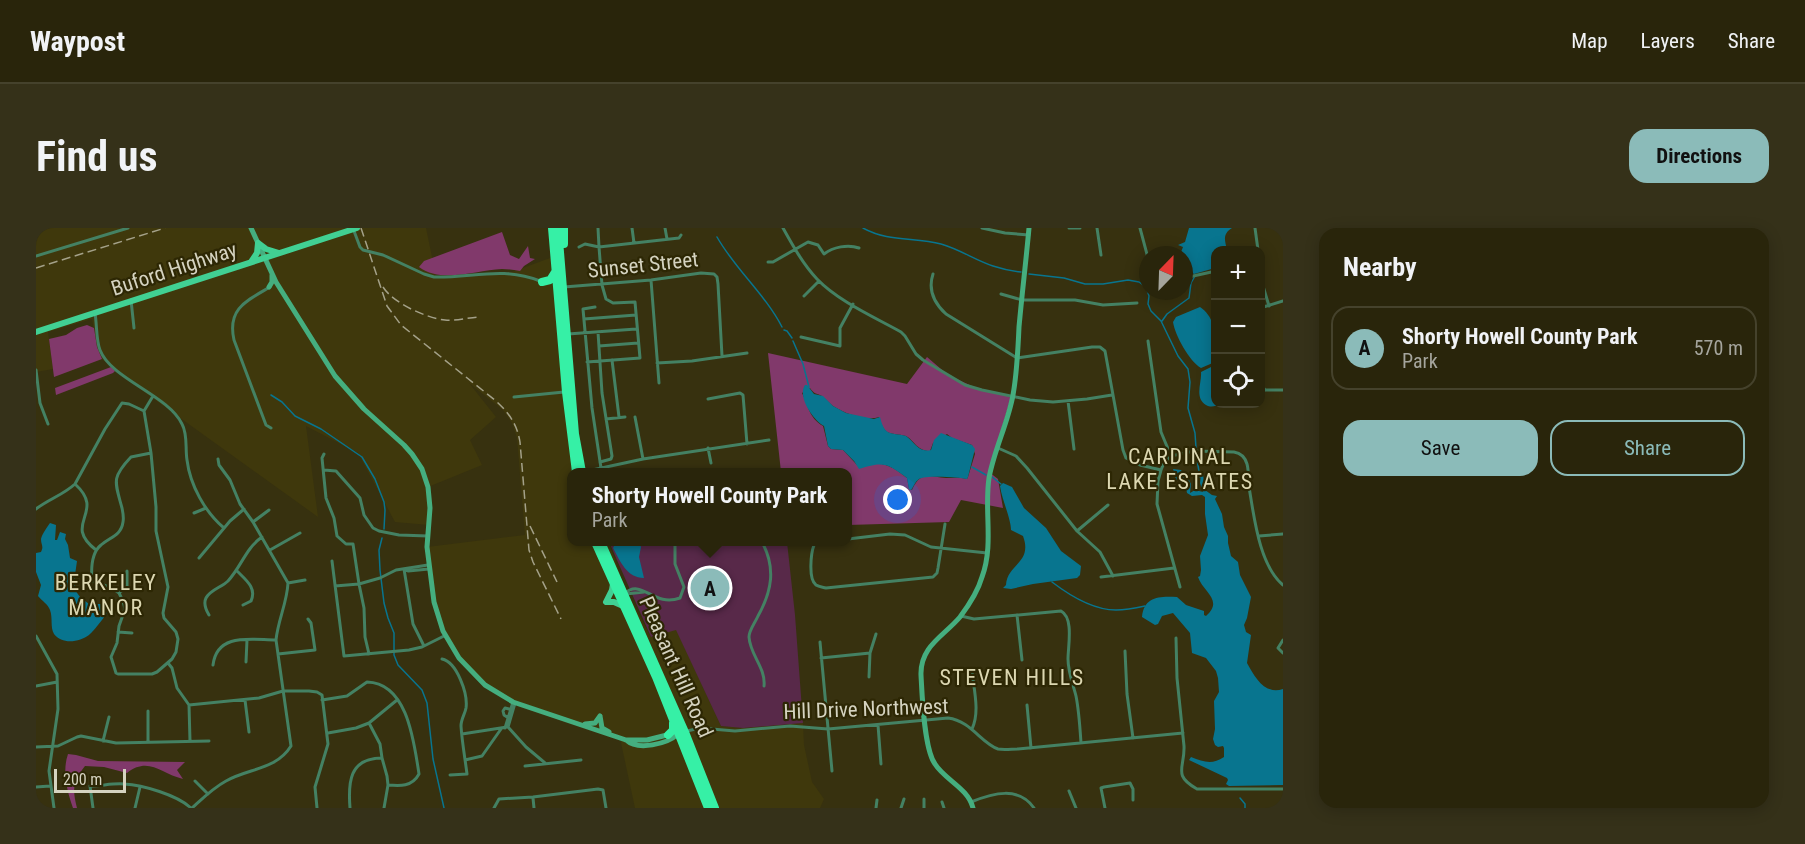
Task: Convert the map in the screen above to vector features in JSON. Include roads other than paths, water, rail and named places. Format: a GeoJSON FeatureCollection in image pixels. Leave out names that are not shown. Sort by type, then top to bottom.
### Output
{"type":"FeatureCollection","features":[{"type":"Feature","properties":{"kind":"highway"},"geometry":{"type":"LineString","coordinates":[[547,228],[554,252]]}},
{"type":"Feature","properties":{"kind":"highway"},"geometry":{"type":"LineString","coordinates":[[552,228],[555,267],[567,334],[576,434],[582,468]]}},
{"type":"Feature","properties":{"kind":"highway"},"geometry":{"type":"LineString","coordinates":[[558,228],[566,392],[576,468]]}},
{"type":"Feature","properties":{"kind":"highway"},"geometry":{"type":"LineString","coordinates":[[560,287],[564,228]]}},
{"type":"Feature","properties":{"kind":"highway"},"geometry":{"type":"LineString","coordinates":[[542,282],[550,280],[555,267]]}},
{"type":"Feature","properties":{"kind":"highway","name":"Pleasant Hill Road"},"geometry":{"type":"LineString","coordinates":[[597,546],[656,677],[673,722],[682,733],[684,749],[708,808]]}},
{"type":"Feature","properties":{"kind":"highway","name":"Pleasant Hill Road"},"geometry":{"type":"LineString","coordinates":[[603,546],[715,808]]}},
{"type":"Feature","properties":{"kind":"highway"},"geometry":{"type":"LineString","coordinates":[[666,739],[673,730],[673,722]]}},
{"type":"Feature","properties":{"kind":"main road","name":"Buford Highway"},"geometry":{"type":"LineString","coordinates":[[36,332],[355,229]]}},
{"type":"Feature","properties":{"kind":"main road"},"geometry":{"type":"LineString","coordinates":[[251,262],[257,253],[258,243],[268,250],[279,253]]}},
{"type":"Feature","properties":{"kind":"main road"},"geometry":{"type":"LineString","coordinates":[[613,583],[606,602],[614,602],[623,606]]}},
{"type":"Feature","properties":{"kind":"street"},"geometry":{"type":"LineString","coordinates":[[36,256],[128,228]]}},
{"type":"Feature","properties":{"kind":"street"},"geometry":{"type":"LineString","coordinates":[[251,228],[276,282],[339,381],[360,405],[417,460],[428,486],[429,567],[434,602],[445,635],[459,658],[485,685],[512,705],[626,740],[666,739],[682,733]]}},
{"type":"Feature","properties":{"kind":"street"},"geometry":{"type":"LineString","coordinates":[[587,362],[640,358],[635,302],[614,303],[604,295],[598,228]]}},
{"type":"Feature","properties":{"kind":"street"},"geometry":{"type":"LineString","coordinates":[[632,228],[634,243]]}},
{"type":"Feature","properties":{"kind":"street"},"geometry":{"type":"LineString","coordinates":[[665,228],[666,239]]}},
{"type":"Feature","properties":{"kind":"street"},"geometry":{"type":"LineString","coordinates":[[783,228],[806,266],[831,292],[901,332],[916,354],[931,366],[965,385],[1013,397],[1046,402],[1112,395]]}},
{"type":"Feature","properties":{"kind":"street"},"geometry":{"type":"LineString","coordinates":[[982,228],[1029,235]]}},
{"type":"Feature","properties":{"kind":"street"},"geometry":{"type":"LineString","coordinates":[[1029,228],[1013,397],[990,475],[987,553],[982,577],[972,599],[960,616],[932,643],[923,660],[921,674],[930,755],[934,764],[955,783],[972,805],[983,797],[1011,794],[1026,798],[1034,808]]}},
{"type":"Feature","properties":{"kind":"street"},"geometry":{"type":"LineString","coordinates":[[1069,228],[1080,228]]}},
{"type":"Feature","properties":{"kind":"street"},"geometry":{"type":"LineString","coordinates":[[1097,228],[1101,255]]}},
{"type":"Feature","properties":{"kind":"street"},"geometry":{"type":"LineString","coordinates":[[1140,228],[1145,246]]}},
{"type":"Feature","properties":{"kind":"street"},"geometry":{"type":"LineString","coordinates":[[1255,228],[1257,246]]}},
{"type":"Feature","properties":{"kind":"street"},"geometry":{"type":"LineString","coordinates":[[355,229],[363,250],[383,255],[434,277],[507,273],[560,287]]}},
{"type":"Feature","properties":{"kind":"street"},"geometry":{"type":"LineString","coordinates":[[579,247],[585,244],[599,247],[679,238],[681,235]]}},
{"type":"Feature","properties":{"kind":"street"},"geometry":{"type":"LineString","coordinates":[[768,262],[773,262],[808,242],[818,245],[824,254],[835,248],[854,246],[859,248]]}},
{"type":"Feature","properties":{"kind":"street"},"geometry":{"type":"LineString","coordinates":[[1193,276],[1211,272]]}},
{"type":"Feature","properties":{"kind":"street"},"geometry":{"type":"LineString","coordinates":[[269,287],[272,282],[272,273]]}},
{"type":"Feature","properties":{"kind":"street","name":"Sunset Street"},"geometry":{"type":"LineString","coordinates":[[560,287],[602,285],[701,273],[714,274],[718,284],[722,356]]}},
{"type":"Feature","properties":{"kind":"street"},"geometry":{"type":"LineString","coordinates":[[933,274],[931,280],[934,301],[945,314],[1017,358],[1100,347],[1105,351],[1126,458],[1140,465],[1161,470]]}},
{"type":"Feature","properties":{"kind":"street"},"geometry":{"type":"LineString","coordinates":[[651,280],[659,383]]}},
{"type":"Feature","properties":{"kind":"street"},"geometry":{"type":"LineString","coordinates":[[804,296],[819,280]]}},
{"type":"Feature","properties":{"kind":"street"},"geometry":{"type":"LineString","coordinates":[[271,428],[266,425],[234,340],[232,326],[242,304],[276,282]]}},
{"type":"Feature","properties":{"kind":"street"},"geometry":{"type":"LineString","coordinates":[[1265,293],[1269,306]]}},
{"type":"Feature","properties":{"kind":"street"},"geometry":{"type":"LineString","coordinates":[[1001,294],[1022,300],[1076,300],[1111,306],[1137,303]]}},
{"type":"Feature","properties":{"kind":"street"},"geometry":{"type":"LineString","coordinates":[[131,300],[134,328]]}},
{"type":"Feature","properties":{"kind":"street"},"geometry":{"type":"LineString","coordinates":[[1265,307],[1283,301]]}},
{"type":"Feature","properties":{"kind":"street"},"geometry":{"type":"LineString","coordinates":[[801,337],[840,346],[840,327],[853,304]]}},
{"type":"Feature","properties":{"kind":"street"},"geometry":{"type":"LineString","coordinates":[[595,307],[583,309],[587,362],[601,468],[708,448],[769,440]]}},
{"type":"Feature","properties":{"kind":"street"},"geometry":{"type":"LineString","coordinates":[[95,313],[99,348],[103,357],[174,411],[182,424],[190,476],[213,519],[224,528]]}},
{"type":"Feature","properties":{"kind":"street"},"geometry":{"type":"LineString","coordinates":[[584,319],[636,315]]}},
{"type":"Feature","properties":{"kind":"street"},"geometry":{"type":"LineString","coordinates":[[567,334],[636,329]]}},
{"type":"Feature","properties":{"kind":"street"},"geometry":{"type":"LineString","coordinates":[[598,332],[606,419],[612,456],[611,459],[600,462]]}},
{"type":"Feature","properties":{"kind":"street"},"geometry":{"type":"LineString","coordinates":[[1148,341],[1161,432],[1171,456]]}},
{"type":"Feature","properties":{"kind":"street"},"geometry":{"type":"LineString","coordinates":[[599,346],[638,344]]}},
{"type":"Feature","properties":{"kind":"street"},"geometry":{"type":"LineString","coordinates":[[657,363],[747,353]]}},
{"type":"Feature","properties":{"kind":"street"},"geometry":{"type":"LineString","coordinates":[[612,360],[619,417]]}},
{"type":"Feature","properties":{"kind":"street"},"geometry":{"type":"LineString","coordinates":[[36,369],[40,403],[48,424]]}},
{"type":"Feature","properties":{"kind":"street"},"geometry":{"type":"LineString","coordinates":[[1265,390],[1283,390]]}},
{"type":"Feature","properties":{"kind":"street"},"geometry":{"type":"LineString","coordinates":[[514,398],[566,392]]}},
{"type":"Feature","properties":{"kind":"street"},"geometry":{"type":"LineString","coordinates":[[708,399],[740,393],[743,395],[747,444]]}},
{"type":"Feature","properties":{"kind":"street"},"geometry":{"type":"LineString","coordinates":[[151,453],[131,457],[118,474],[115,489],[124,519],[121,530],[100,545],[96,550],[92,565],[92,580],[119,593],[125,609],[117,643],[111,657],[118,674],[158,672],[176,652],[178,639],[163,613],[168,587],[156,531],[151,453],[144,411],[153,396]]}},
{"type":"Feature","properties":{"kind":"street"},"geometry":{"type":"LineString","coordinates":[[1068,401],[1074,449]]}},
{"type":"Feature","properties":{"kind":"street"},"geometry":{"type":"LineString","coordinates":[[36,509],[75,484],[122,403],[144,411]]}},
{"type":"Feature","properties":{"kind":"street"},"geometry":{"type":"LineString","coordinates":[[606,419],[625,417]]}},
{"type":"Feature","properties":{"kind":"street"},"geometry":{"type":"LineString","coordinates":[[635,417],[643,459]]}},
{"type":"Feature","properties":{"kind":"street"},"geometry":{"type":"LineString","coordinates":[[997,447],[1016,456],[1077,531],[1100,552],[1113,576]]}},
{"type":"Feature","properties":{"kind":"street"},"geometry":{"type":"LineString","coordinates":[[708,448],[711,463]]}},
{"type":"Feature","properties":{"kind":"street"},"geometry":{"type":"LineString","coordinates":[[1180,587],[1156,498],[1158,481],[1164,463],[1171,456],[1194,451],[1234,452],[1244,458],[1248,467],[1249,486],[1262,549],[1279,582],[1283,585]]}},
{"type":"Feature","properties":{"kind":"street"},"geometry":{"type":"LineString","coordinates":[[324,454],[322,458],[326,498],[334,518],[337,536],[346,544],[354,544],[369,654]]}},
{"type":"Feature","properties":{"kind":"street"},"geometry":{"type":"LineString","coordinates":[[93,808],[90,786],[123,784],[175,796],[192,808],[227,780],[272,764],[291,746],[292,740],[276,640],[277,626],[288,583],[244,509],[230,480],[219,465],[218,459]]}},
{"type":"Feature","properties":{"kind":"street"},"geometry":{"type":"LineString","coordinates":[[323,470],[336,471],[357,493],[364,515],[373,528],[399,535],[428,536]]}},
{"type":"Feature","properties":{"kind":"street"},"geometry":{"type":"LineString","coordinates":[[75,484],[83,491],[88,505],[81,527],[82,535],[87,543],[96,550]]}},
{"type":"Feature","properties":{"kind":"street"},"geometry":{"type":"LineString","coordinates":[[1077,531],[1108,505]]}},
{"type":"Feature","properties":{"kind":"street"},"geometry":{"type":"LineString","coordinates":[[194,513],[206,508]]}},
{"type":"Feature","properties":{"kind":"street"},"geometry":{"type":"LineString","coordinates":[[199,558],[230,521],[244,509]]}},
{"type":"Feature","properties":{"kind":"street"},"geometry":{"type":"LineString","coordinates":[[253,522],[269,510]]}},
{"type":"Feature","properties":{"kind":"street"},"geometry":{"type":"LineString","coordinates":[[812,546],[810,557],[813,582],[826,588],[933,577],[937,573],[945,524]]}},
{"type":"Feature","properties":{"kind":"street"},"geometry":{"type":"LineString","coordinates":[[270,550],[300,533]]}},
{"type":"Feature","properties":{"kind":"street"},"geometry":{"type":"LineString","coordinates":[[852,539],[890,534],[905,535],[921,544],[941,549],[987,553]]}},
{"type":"Feature","properties":{"kind":"street"},"geometry":{"type":"LineString","coordinates":[[1259,536],[1283,534]]}},
{"type":"Feature","properties":{"kind":"street"},"geometry":{"type":"LineString","coordinates":[[209,615],[205,608],[205,600],[209,594],[226,582],[236,571],[250,547],[262,537]]}},
{"type":"Feature","properties":{"kind":"street"},"geometry":{"type":"LineString","coordinates":[[624,594],[629,589],[637,588],[653,597],[668,600],[676,599],[682,594],[684,587],[676,569],[675,546]]}},
{"type":"Feature","properties":{"kind":"street"},"geometry":{"type":"LineString","coordinates":[[764,546],[770,560],[772,579],[765,604],[749,635],[750,643],[764,676],[764,686]]}},
{"type":"Feature","properties":{"kind":"street"},"geometry":{"type":"LineString","coordinates":[[332,561],[344,656],[409,650],[424,646],[445,635]]}},
{"type":"Feature","properties":{"kind":"street"},"geometry":{"type":"LineString","coordinates":[[335,586],[358,584],[381,578],[396,570],[429,567]]}},
{"type":"Feature","properties":{"kind":"street"},"geometry":{"type":"LineString","coordinates":[[1101,577],[1175,568]]}},
{"type":"Feature","properties":{"kind":"street"},"geometry":{"type":"LineString","coordinates":[[404,569],[413,624],[424,646]]}},
{"type":"Feature","properties":{"kind":"street"},"geometry":{"type":"LineString","coordinates":[[119,593],[127,586],[127,571]]}},
{"type":"Feature","properties":{"kind":"street"},"geometry":{"type":"LineString","coordinates":[[236,571],[249,583],[253,592],[251,601],[243,605]]}},
{"type":"Feature","properties":{"kind":"street"},"geometry":{"type":"LineString","coordinates":[[288,583],[305,580]]}},
{"type":"Feature","properties":{"kind":"street"},"geometry":{"type":"LineString","coordinates":[[960,616],[974,619],[1061,611],[1068,618],[1068,665],[1076,698],[1081,743]]}},
{"type":"Feature","properties":{"kind":"street"},"geometry":{"type":"LineString","coordinates":[[1017,615],[1022,660]]}},
{"type":"Feature","properties":{"kind":"street"},"geometry":{"type":"LineString","coordinates":[[278,654],[315,650],[311,623],[308,619]]}},
{"type":"Feature","properties":{"kind":"street"},"geometry":{"type":"LineString","coordinates":[[118,632],[132,633]]}},
{"type":"Feature","properties":{"kind":"street"},"geometry":{"type":"LineString","coordinates":[[869,676],[870,653],[876,634]]}},
{"type":"Feature","properties":{"kind":"street"},"geometry":{"type":"LineString","coordinates":[[36,636],[55,669],[57,682],[58,709],[50,771],[54,808]]}},
{"type":"Feature","properties":{"kind":"street"},"geometry":{"type":"LineString","coordinates":[[1176,638],[1177,678],[1185,753],[1180,769],[1186,783],[1197,789],[1283,789]]}},
{"type":"Feature","properties":{"kind":"street"},"geometry":{"type":"LineString","coordinates":[[213,665],[218,649],[237,639],[276,640]]}},
{"type":"Feature","properties":{"kind":"street"},"geometry":{"type":"LineString","coordinates":[[246,662],[247,640]]}},
{"type":"Feature","properties":{"kind":"street"},"geometry":{"type":"LineString","coordinates":[[1283,640],[1278,648],[1283,653]]}},
{"type":"Feature","properties":{"kind":"street"},"geometry":{"type":"LineString","coordinates":[[820,642],[832,771]]}},
{"type":"Feature","properties":{"kind":"street"},"geometry":{"type":"LineString","coordinates":[[1125,651],[1127,702],[1133,738]]}},
{"type":"Feature","properties":{"kind":"street"},"geometry":{"type":"LineString","coordinates":[[821,658],[870,653]]}},
{"type":"Feature","properties":{"kind":"street"},"geometry":{"type":"LineString","coordinates":[[442,659],[447,659],[464,686],[466,707],[461,721],[466,774],[450,775]]}},
{"type":"Feature","properties":{"kind":"street"},"geometry":{"type":"LineString","coordinates":[[168,663],[172,668],[177,688],[189,705],[190,741]]}},
{"type":"Feature","properties":{"kind":"street"},"geometry":{"type":"LineString","coordinates":[[972,672],[976,722],[972,729]]}},
{"type":"Feature","properties":{"kind":"street"},"geometry":{"type":"LineString","coordinates":[[36,686],[57,682]]}},
{"type":"Feature","properties":{"kind":"street"},"geometry":{"type":"LineString","coordinates":[[322,700],[347,696],[367,682],[387,687],[402,705],[407,717],[419,774],[413,782],[408,784],[388,785]]}},
{"type":"Feature","properties":{"kind":"street"},"geometry":{"type":"LineString","coordinates":[[189,705],[260,698],[283,691],[317,692],[322,695],[328,744],[315,787],[317,808]]}},
{"type":"Feature","properties":{"kind":"street"},"geometry":{"type":"LineString","coordinates":[[245,700],[249,732]]}},
{"type":"Feature","properties":{"kind":"street"},"geometry":{"type":"LineString","coordinates":[[328,733],[369,723],[397,700]]}},
{"type":"Feature","properties":{"kind":"street"},"geometry":{"type":"LineString","coordinates":[[465,760],[482,756],[505,728],[512,705]]}},
{"type":"Feature","properties":{"kind":"street"},"geometry":{"type":"LineString","coordinates":[[512,705],[503,711],[512,724],[512,731]]}},
{"type":"Feature","properties":{"kind":"street"},"geometry":{"type":"LineString","coordinates":[[1027,705],[1031,748]]}},
{"type":"Feature","properties":{"kind":"street"},"geometry":{"type":"LineString","coordinates":[[148,711],[148,742]]}},
{"type":"Feature","properties":{"kind":"street"},"geometry":{"type":"LineString","coordinates":[[580,724],[595,723],[600,716],[602,728],[612,735]]}},
{"type":"Feature","properties":{"kind":"street"},"geometry":{"type":"LineString","coordinates":[[103,741],[109,717]]}},
{"type":"Feature","properties":{"kind":"street","name":"Hill Drive Northwest"},"geometry":{"type":"LineString","coordinates":[[682,733],[700,728],[735,731],[790,726],[828,729],[954,719],[1000,749],[1183,733]]}},
{"type":"Feature","properties":{"kind":"street"},"geometry":{"type":"LineString","coordinates":[[369,723],[380,744],[388,785],[384,808]]}},
{"type":"Feature","properties":{"kind":"street"},"geometry":{"type":"LineString","coordinates":[[878,725],[881,764]]}},
{"type":"Feature","properties":{"kind":"street"},"geometry":{"type":"LineString","coordinates":[[462,734],[505,728],[512,731],[526,747],[547,764]]}},
{"type":"Feature","properties":{"kind":"street"},"geometry":{"type":"LineString","coordinates":[[36,747],[64,744],[77,737],[116,743],[209,741]]}},
{"type":"Feature","properties":{"kind":"street"},"geometry":{"type":"LineString","coordinates":[[666,739],[684,749]]}},
{"type":"Feature","properties":{"kind":"street"},"geometry":{"type":"LineString","coordinates":[[350,808],[349,783],[357,766],[369,760],[382,758]]}},
{"type":"Feature","properties":{"kind":"street"},"geometry":{"type":"LineString","coordinates":[[525,766],[581,760]]}},
{"type":"Feature","properties":{"kind":"street"},"geometry":{"type":"LineString","coordinates":[[195,781],[208,794]]}},
{"type":"Feature","properties":{"kind":"street"},"geometry":{"type":"LineString","coordinates":[[1105,808],[1101,788],[1104,787],[1130,783],[1133,789],[1133,800]]}},
{"type":"Feature","properties":{"kind":"street"},"geometry":{"type":"LineString","coordinates":[[36,787],[50,786]]}},
{"type":"Feature","properties":{"kind":"street"},"geometry":{"type":"LineString","coordinates":[[135,808],[140,787]]}},
{"type":"Feature","properties":{"kind":"street"},"geometry":{"type":"LineString","coordinates":[[494,808],[499,799],[601,789],[604,793],[606,808]]}},
{"type":"Feature","properties":{"kind":"street"},"geometry":{"type":"LineString","coordinates":[[1069,791],[1076,808]]}},
{"type":"Feature","properties":{"kind":"street"},"geometry":{"type":"LineString","coordinates":[[533,797],[534,808]]}},
{"type":"Feature","properties":{"kind":"street"},"geometry":{"type":"LineString","coordinates":[[900,808],[904,799]]}},
{"type":"Feature","properties":{"kind":"street"},"geometry":{"type":"LineString","coordinates":[[924,799],[924,808]]}},
{"type":"Feature","properties":{"kind":"street"},"geometry":{"type":"LineString","coordinates":[[876,808],[877,800]]}},
{"type":"Feature","properties":{"kind":"street"},"geometry":{"type":"LineString","coordinates":[[942,802],[944,808]]}},
{"type":"Feature","properties":{"kind":"water"},"geometry":{"type":"Polygon","coordinates":[[[1189,228],[1232,228],[1225,235],[1226,246],[1211,246],[1211,269],[1193,273],[1193,246],[1178,245],[1185,242],[1189,228]]]}},
{"type":"Feature","properties":{"kind":"water"},"geometry":{"type":"Polygon","coordinates":[[[1200,307],[1206,312],[1211,320],[1211,364],[1201,368],[1192,360],[1177,334],[1173,322],[1176,317],[1200,307]]]}},
{"type":"Feature","properties":{"kind":"water"},"geometry":{"type":"Polygon","coordinates":[[[1211,367],[1211,406],[1206,405],[1200,398],[1201,372],[1211,367]]]}},
{"type":"Feature","properties":{"kind":"water"},"geometry":{"type":"Polygon","coordinates":[[[805,385],[814,394],[823,396],[833,406],[846,413],[874,419],[880,417],[886,431],[906,436],[923,450],[931,450],[934,440],[941,433],[972,445],[975,449],[967,479],[922,478],[911,490],[907,478],[889,466],[879,464],[859,469],[843,450],[831,449],[828,446],[824,426],[811,413],[805,401],[803,390],[805,385]]]}},
{"type":"Feature","properties":{"kind":"water"},"geometry":{"type":"Polygon","coordinates":[[[1173,469],[1181,470],[1188,478],[1191,484],[1190,493],[1195,490],[1203,492],[1200,483],[1201,475],[1203,475],[1205,490],[1217,496],[1215,499],[1222,514],[1231,556],[1238,562],[1240,575],[1251,597],[1244,625],[1246,632],[1251,635],[1247,663],[1265,687],[1283,689],[1283,785],[1229,786],[1226,784],[1227,778],[1189,760],[1191,757],[1212,762],[1224,757],[1223,746],[1215,745],[1213,739],[1214,701],[1219,692],[1216,671],[1206,658],[1192,653],[1190,633],[1173,613],[1162,616],[1155,625],[1142,617],[1143,610],[1149,601],[1159,597],[1177,597],[1186,605],[1204,611],[1206,616],[1213,605],[1211,596],[1198,577],[1201,570],[1200,556],[1208,535],[1205,497],[1192,496],[1187,493],[1186,488],[1189,484],[1184,479],[1181,481],[1174,479],[1179,474],[1173,469]]]}},
{"type":"Feature","properties":{"kind":"water"},"geometry":{"type":"Polygon","coordinates":[[[1003,483],[1012,487],[1024,508],[1046,528],[1061,551],[1081,566],[1080,575],[1077,578],[1011,589],[1003,588],[1010,572],[1022,558],[1025,545],[1023,536],[1011,530],[1000,486],[1003,483]]]}},
{"type":"Feature","properties":{"kind":"water"},"geometry":{"type":"Polygon","coordinates":[[[50,523],[56,525],[55,540],[60,532],[66,534],[65,539],[70,558],[77,561],[75,590],[89,604],[107,604],[110,608],[91,633],[76,641],[62,640],[54,634],[50,610],[38,596],[41,585],[36,572],[36,553],[41,552],[41,539],[50,523]]]}},
{"type":"Feature","properties":{"kind":"water"},"geometry":{"type":"Polygon","coordinates":[[[614,546],[641,546],[639,557],[644,578],[629,572],[613,548],[614,546]]]}},
{"type":"Feature","properties":{"kind":"waterway"},"geometry":{"type":"LineString","coordinates":[[863,228],[882,235],[941,244],[993,266],[1021,272]]}},
{"type":"Feature","properties":{"kind":"waterway"},"geometry":{"type":"LineString","coordinates":[[717,237],[782,327]]}},
{"type":"Feature","properties":{"kind":"waterway"},"geometry":{"type":"LineString","coordinates":[[1029,274],[1064,278],[1085,284],[1128,280],[1139,282],[1146,287],[1151,311],[1161,321],[1178,356],[1188,369],[1190,382],[1188,408],[1195,433],[1196,448]]}},
{"type":"Feature","properties":{"kind":"waterway"},"geometry":{"type":"LineString","coordinates":[[1162,321],[1167,314],[1189,298],[1191,283],[1195,276]]}},
{"type":"Feature","properties":{"kind":"waterway"},"geometry":{"type":"LineString","coordinates":[[784,330],[792,338]]}},
{"type":"Feature","properties":{"kind":"waterway"},"geometry":{"type":"LineString","coordinates":[[793,341],[803,364],[809,387]]}},
{"type":"Feature","properties":{"kind":"waterway"},"geometry":{"type":"LineString","coordinates":[[271,395],[282,402],[295,416],[321,429],[362,457],[375,479],[384,502],[384,529]]}},
{"type":"Feature","properties":{"kind":"waterway"},"geometry":{"type":"LineString","coordinates":[[1196,454],[1200,477]]}},
{"type":"Feature","properties":{"kind":"waterway"},"geometry":{"type":"LineString","coordinates":[[972,467],[986,475]]}},
{"type":"Feature","properties":{"kind":"waterway"},"geometry":{"type":"LineString","coordinates":[[992,477],[1001,484]]}},
{"type":"Feature","properties":{"kind":"waterway"},"geometry":{"type":"LineString","coordinates":[[382,538],[379,550],[380,570],[384,603],[394,633],[394,655],[398,665],[422,690],[427,703],[433,759],[444,808]]}},
{"type":"Feature","properties":{"kind":"waterway"},"geometry":{"type":"LineString","coordinates":[[1052,582],[1091,605],[1120,610],[1145,606]]}},
{"type":"Feature","properties":{"kind":"waterway"},"geometry":{"type":"LineString","coordinates":[[1240,798],[1245,808]]}},
{"type":"Feature","properties":{"kind":"railway"},"geometry":{"type":"LineString","coordinates":[[36,268],[165,228]]}},
{"type":"Feature","properties":{"kind":"railway"},"geometry":{"type":"LineString","coordinates":[[361,228],[387,306],[401,325],[496,401],[515,424],[520,442],[529,550],[561,619]]}},
{"type":"Feature","properties":{"kind":"railway"},"geometry":{"type":"LineString","coordinates":[[383,287],[402,304],[437,319],[478,317]]}},
{"type":"Feature","properties":{"kind":"railway"},"geometry":{"type":"LineString","coordinates":[[530,526],[557,582]]}},
{"type":"Feature","properties":{"kind":"place","name":"Shorty Howell County Park"},"geometry":{"type":"Point","coordinates":[710,588]}},
{"type":"Feature","properties":{"kind":"district","name":"CARDINAL LAKE ESTATES"},"geometry":{"type":"Point","coordinates":[1180,468]}},
{"type":"Feature","properties":{"kind":"district","name":"BERKELEY MANOR"},"geometry":{"type":"Point","coordinates":[106,594]}},
{"type":"Feature","properties":{"kind":"district","name":"STEVEN HILLS"},"geometry":{"type":"Point","coordinates":[1012,677]}}]}
